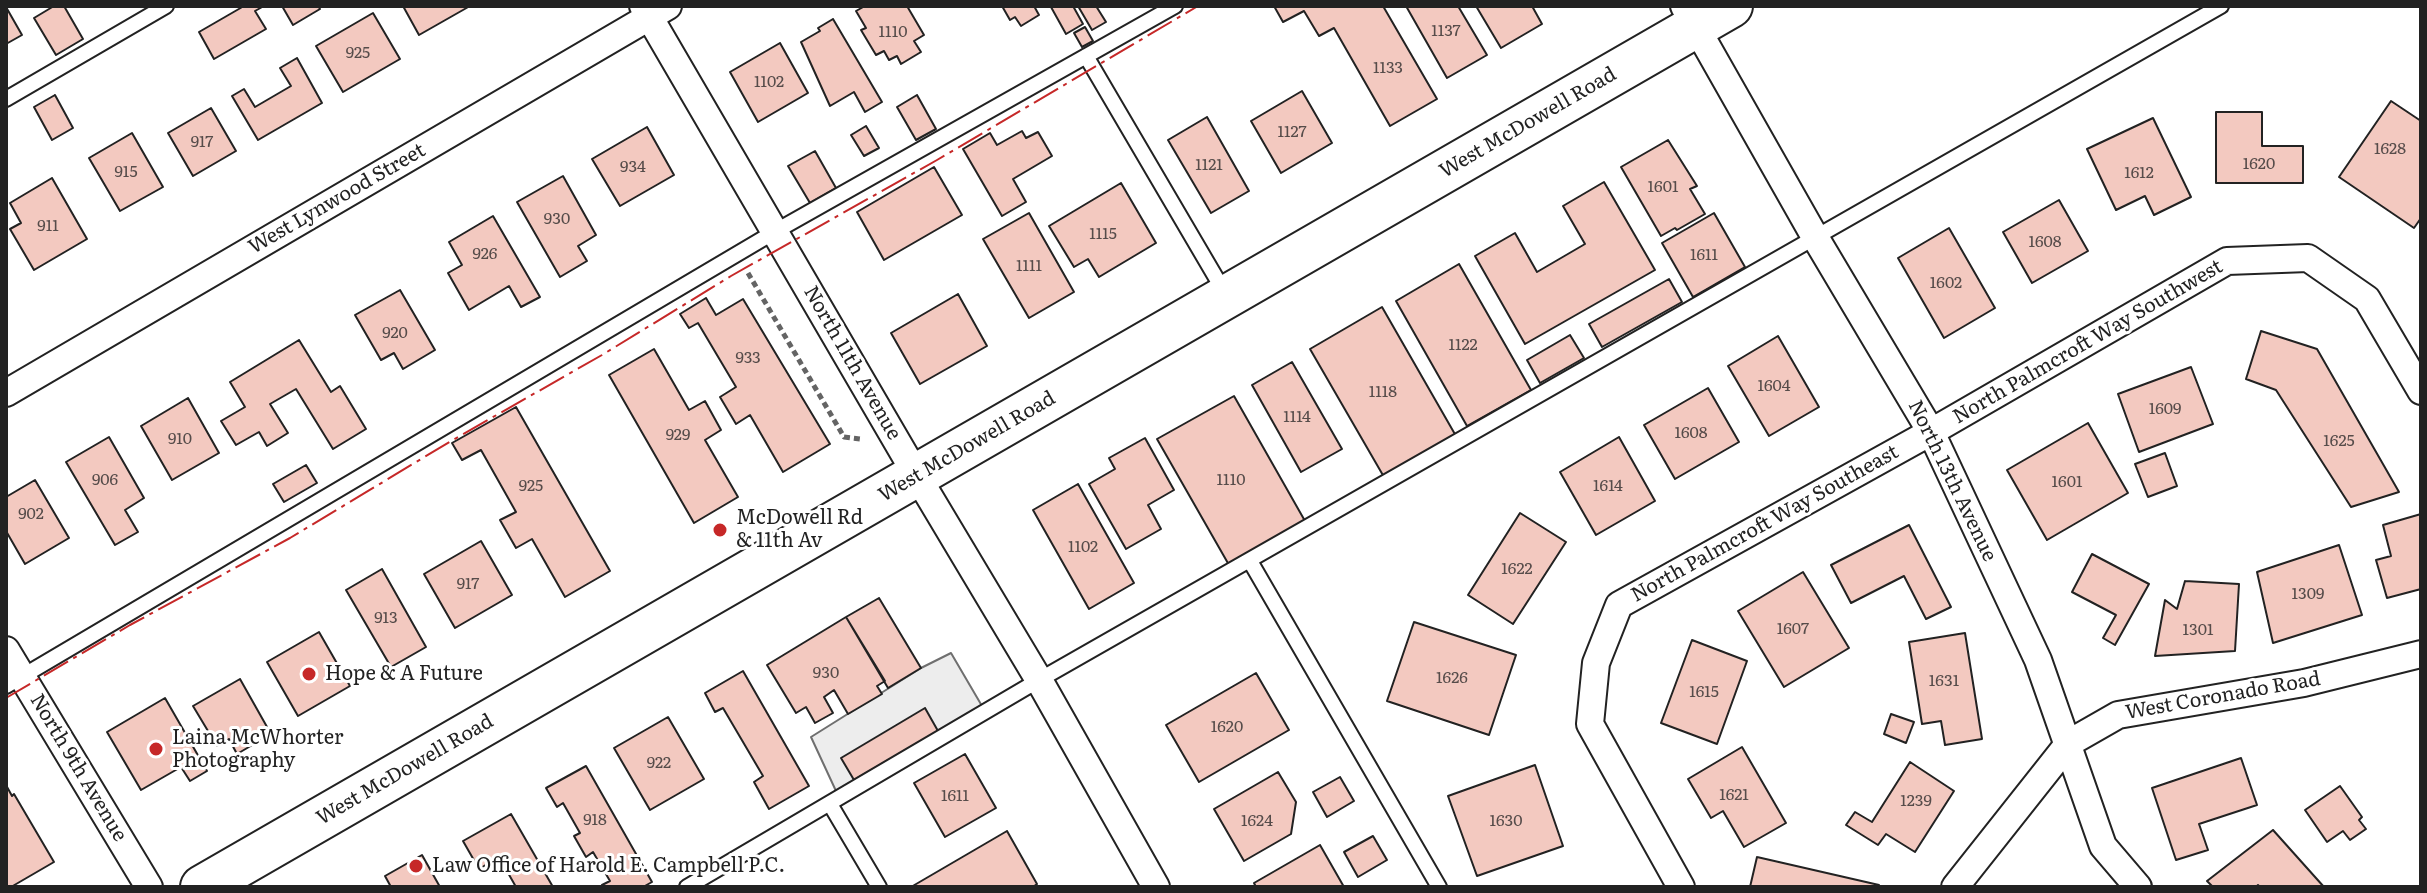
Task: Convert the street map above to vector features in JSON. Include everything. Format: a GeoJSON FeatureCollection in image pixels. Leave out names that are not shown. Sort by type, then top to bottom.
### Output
{"type":"FeatureCollection","features":[{"type":"Feature","properties":{"kind":"main road","name":"West McDowell Road"},"geometry":{"type":"LineString","coordinates":[[202,887],[1227,297],[1704,13]]}},
{"type":"Feature","properties":{"kind":"street","name":"North 11th Avenue"},"geometry":{"type":"LineString","coordinates":[[653,10],[776,231],[1039,680],[1156,887]]}},
{"type":"Feature","properties":{"kind":"street","name":"West Lynwood Street"},"geometry":{"type":"LineString","coordinates":[[6,393],[653,10]]}},
{"type":"Feature","properties":{"kind":"street","name":"North 13th Avenue"},"geometry":{"type":"LineString","coordinates":[[1704,13],[1815,237],[1931,432],[2038,660],[2103,846],[2138,887]]}},
{"type":"Feature","properties":{"kind":"street","name":"North Palmcroft Way Southwest"},"geometry":{"type":"LineString","coordinates":[[1931,432],[2227,261],[2308,258],[2367,299],[2421,391]]}},
{"type":"Feature","properties":{"kind":"street","name":"North Palmcroft Way Southeast"},"geometry":{"type":"LineString","coordinates":[[1681,887],[1590,724],[1596,663],[1619,605],[1931,432]]}},
{"type":"Feature","properties":{"kind":"street","name":"North 9th Avenue"},"geometry":{"type":"LineString","coordinates":[[6,650],[14,681],[149,887]]}},
{"type":"Feature","properties":{"kind":"street","name":"West Coronado Road"},"geometry":{"type":"LineString","coordinates":[[1955,887],[2069,743],[2118,715],[2304,683],[2421,654]]}},
{"type":"Feature","properties":{"kind":"lane"},"geometry":{"type":"LineString","coordinates":[[6,99],[166,6]]}},
{"type":"Feature","properties":{"kind":"lane"},"geometry":{"type":"LineString","coordinates":[[14,681],[776,231],[1175,6]]}},
{"type":"Feature","properties":{"kind":"lane"},"geometry":{"type":"LineString","coordinates":[[687,887],[1039,680],[2221,6]]}},
{"type":"Feature","properties":{"kind":"lane"},"geometry":{"type":"LineString","coordinates":[[1086,56],[1227,297]]}},
{"type":"Feature","properties":{"kind":"lane"},"geometry":{"type":"LineString","coordinates":[[1250,561],[1439,887]]}},
{"type":"Feature","properties":{"kind":"lane"},"geometry":{"type":"LineString","coordinates":[[830,804],[879,887]]}},
{"type":"Feature","properties":{"kind":"path"},"geometry":{"type":"LineString","coordinates":[[744,250],[755,267],[748,273],[844,437],[860,439]]}},
{"type":"Feature","properties":{"kind":"shaded area"},"geometry":{"type":"Polygon","coordinates":[[[951,653],[982,706],[836,791],[811,737],[921,668],[951,653]]]}},
{"type":"Feature","properties":{"kind":"building"},"geometry":{"type":"Polygon","coordinates":[[[54,6],[64,6],[83,39],[56,55],[34,18],[54,6]]]}},
{"type":"Feature","properties":{"kind":"building"},"geometry":{"type":"Polygon","coordinates":[[[244,6],[264,6],[255,11],[266,29],[214,59],[199,32],[244,6]]]}},
{"type":"Feature","properties":{"kind":"building"},"geometry":{"type":"Polygon","coordinates":[[[282,6],[318,6],[320,9],[293,25],[282,6]]]}},
{"type":"Feature","properties":{"kind":"building"},"geometry":{"type":"Polygon","coordinates":[[[403,6],[470,6],[419,35],[403,6]]]}},
{"type":"Feature","properties":{"kind":"building"},"geometry":{"type":"Polygon","coordinates":[[[865,6],[907,6],[924,35],[914,41],[921,52],[901,64],[897,56],[889,60],[884,51],[876,55],[861,30],[866,28],[856,11],[865,6]]]}},
{"type":"Feature","properties":{"kind":"building"},"geometry":{"type":"Polygon","coordinates":[[[1002,6],[1034,6],[1039,15],[1021,26],[1015,17],[1010,20],[1002,6]]]}},
{"type":"Feature","properties":{"kind":"building"},"geometry":{"type":"Polygon","coordinates":[[[1053,6],[1073,6],[1083,24],[1066,34],[1053,6]]]}},
{"type":"Feature","properties":{"kind":"building"},"geometry":{"type":"Polygon","coordinates":[[[1078,6],[1096,6],[1106,22],[1092,30],[1078,6]]]}},
{"type":"Feature","properties":{"kind":"building"},"geometry":{"type":"Polygon","coordinates":[[[1274,6],[1383,6],[1437,99],[1390,126],[1334,28],[1319,36],[1304,11],[1283,22],[1274,6]]]}},
{"type":"Feature","properties":{"kind":"building"},"geometry":{"type":"Polygon","coordinates":[[[1406,6],[1458,6],[1487,55],[1447,78],[1406,6]]]}},
{"type":"Feature","properties":{"kind":"building"},"geometry":{"type":"Polygon","coordinates":[[[1476,6],[1532,6],[1542,24],[1501,48],[1476,6]]]}},
{"type":"Feature","properties":{"kind":"building"},"geometry":{"type":"Polygon","coordinates":[[[6,7],[22,35],[6,44],[6,7]]]}},
{"type":"Feature","properties":{"kind":"building"},"geometry":{"type":"Polygon","coordinates":[[[373,13],[400,59],[343,92],[316,46],[373,13]]]}},
{"type":"Feature","properties":{"kind":"building"},"geometry":{"type":"Polygon","coordinates":[[[833,19],[882,102],[865,112],[854,92],[830,106],[801,42],[833,19]]]}},
{"type":"Feature","properties":{"kind":"building"},"geometry":{"type":"Polygon","coordinates":[[[1085,27],[1093,41],[1082,47],[1074,33],[1085,27]]]}},
{"type":"Feature","properties":{"kind":"building"},"geometry":{"type":"Polygon","coordinates":[[[780,43],[808,93],[758,122],[730,72],[780,43]]]}},
{"type":"Feature","properties":{"kind":"building"},"geometry":{"type":"Polygon","coordinates":[[[297,58],[322,103],[258,140],[232,96],[244,89],[255,107],[291,86],[280,68],[297,58]]]}},
{"type":"Feature","properties":{"kind":"building"},"geometry":{"type":"Polygon","coordinates":[[[1302,91],[1332,143],[1281,173],[1251,121],[1302,91]]]}},
{"type":"Feature","properties":{"kind":"building"},"geometry":{"type":"Polygon","coordinates":[[[55,95],[73,128],[52,140],[34,107],[55,95]]]}},
{"type":"Feature","properties":{"kind":"building"},"geometry":{"type":"Polygon","coordinates":[[[917,95],[936,129],[916,140],[897,107],[917,95]]]}},
{"type":"Feature","properties":{"kind":"building"},"geometry":{"type":"Polygon","coordinates":[[[2391,101],[2421,121],[2421,218],[2414,228],[2339,177],[2391,101]]]}},
{"type":"Feature","properties":{"kind":"building"},"geometry":{"type":"Polygon","coordinates":[[[211,108],[236,151],[193,176],[168,133],[211,108]]]}},
{"type":"Feature","properties":{"kind":"building"},"geometry":{"type":"Polygon","coordinates":[[[2216,112],[2262,112],[2262,146],[2303,146],[2303,183],[2216,183],[2216,112]]]}},
{"type":"Feature","properties":{"kind":"building"},"geometry":{"type":"Polygon","coordinates":[[[1207,117],[1249,191],[1211,213],[1168,140],[1207,117]]]}},
{"type":"Feature","properties":{"kind":"building"},"geometry":{"type":"Polygon","coordinates":[[[2153,118],[2191,197],[2154,215],[2145,196],[2116,210],[2087,149],[2153,118]]]}},
{"type":"Feature","properties":{"kind":"building"},"geometry":{"type":"Polygon","coordinates":[[[866,126],[879,148],[864,156],[851,135],[866,126]]]}},
{"type":"Feature","properties":{"kind":"building"},"geometry":{"type":"Polygon","coordinates":[[[647,127],[674,175],[620,206],[592,159],[647,127]]]}},
{"type":"Feature","properties":{"kind":"building"},"geometry":{"type":"Polygon","coordinates":[[[1022,131],[1026,138],[1038,132],[1052,156],[1013,179],[1026,202],[1002,216],[963,149],[990,133],[997,145],[1022,131]]]}},
{"type":"Feature","properties":{"kind":"building"},"geometry":{"type":"Polygon","coordinates":[[[132,133],[163,187],[120,211],[89,158],[132,133]]]}},
{"type":"Feature","properties":{"kind":"building"},"geometry":{"type":"Polygon","coordinates":[[[1668,140],[1697,186],[1690,189],[1705,214],[1661,236],[1621,167],[1668,140]]]}},
{"type":"Feature","properties":{"kind":"building"},"geometry":{"type":"Polygon","coordinates":[[[815,151],[836,188],[810,203],[788,166],[815,151]]]}},
{"type":"Feature","properties":{"kind":"building"},"geometry":{"type":"Polygon","coordinates":[[[934,167],[962,215],[884,260],[857,212],[934,167]]]}},
{"type":"Feature","properties":{"kind":"building"},"geometry":{"type":"Polygon","coordinates":[[[563,176],[596,235],[578,246],[587,261],[560,277],[517,202],[563,176]]]}},
{"type":"Feature","properties":{"kind":"building"},"geometry":{"type":"Polygon","coordinates":[[[52,178],[87,239],[34,270],[10,229],[21,223],[10,203],[52,178]]]}},
{"type":"Feature","properties":{"kind":"building"},"geometry":{"type":"Polygon","coordinates":[[[1604,182],[1655,270],[1525,344],[1475,256],[1515,233],[1537,272],[1585,244],[1563,206],[1604,182]]]}},
{"type":"Feature","properties":{"kind":"building"},"geometry":{"type":"Polygon","coordinates":[[[1121,183],[1156,243],[1099,277],[1088,259],[1074,267],[1049,226],[1121,183]]]}},
{"type":"Feature","properties":{"kind":"building"},"geometry":{"type":"Polygon","coordinates":[[[2059,200],[2088,251],[2032,283],[2003,232],[2059,200]]]}},
{"type":"Feature","properties":{"kind":"building"},"geometry":{"type":"Polygon","coordinates":[[[1029,213],[1074,292],[1029,318],[983,239],[1029,213]]]}},
{"type":"Feature","properties":{"kind":"building"},"geometry":{"type":"Polygon","coordinates":[[[1714,213],[1745,267],[1693,297],[1662,243],[1714,213]]]}},
{"type":"Feature","properties":{"kind":"building"},"geometry":{"type":"Polygon","coordinates":[[[493,216],[540,297],[521,307],[509,286],[469,310],[448,273],[462,265],[449,242],[493,216]]]}},
{"type":"Feature","properties":{"kind":"building"},"geometry":{"type":"Polygon","coordinates":[[[1949,228],[1995,308],[1944,338],[1898,258],[1949,228]]]}},
{"type":"Feature","properties":{"kind":"building"},"geometry":{"type":"Polygon","coordinates":[[[1459,264],[1531,390],[1467,426],[1396,301],[1459,264]]]}},
{"type":"Feature","properties":{"kind":"building"},"geometry":{"type":"Polygon","coordinates":[[[1669,279],[1682,302],[1602,347],[1589,324],[1669,279]]]}},
{"type":"Feature","properties":{"kind":"building"},"geometry":{"type":"Polygon","coordinates":[[[400,290],[435,350],[403,369],[394,353],[381,360],[355,315],[400,290]]]}},
{"type":"Feature","properties":{"kind":"building"},"geometry":{"type":"Polygon","coordinates":[[[958,294],[987,346],[920,384],[891,333],[958,294]]]}},
{"type":"Feature","properties":{"kind":"building"},"geometry":{"type":"Polygon","coordinates":[[[706,298],[716,315],[743,299],[830,444],[783,472],[750,415],[736,424],[720,397],[736,387],[698,323],[689,328],[680,314],[706,298]]]}},
{"type":"Feature","properties":{"kind":"building"},"geometry":{"type":"Polygon","coordinates":[[[1382,307],[1456,436],[1384,477],[1310,349],[1382,307]]]}},
{"type":"Feature","properties":{"kind":"building"},"geometry":{"type":"Polygon","coordinates":[[[2261,331],[2317,349],[2399,492],[2351,507],[2276,390],[2246,379],[2261,331]]]}},
{"type":"Feature","properties":{"kind":"building"},"geometry":{"type":"Polygon","coordinates":[[[1570,335],[1584,358],[1540,383],[1527,360],[1570,335]]]}},
{"type":"Feature","properties":{"kind":"building"},"geometry":{"type":"Polygon","coordinates":[[[1778,336],[1819,407],[1769,436],[1728,366],[1778,336]]]}},
{"type":"Feature","properties":{"kind":"building"},"geometry":{"type":"Polygon","coordinates":[[[299,340],[331,392],[340,386],[366,429],[333,449],[296,389],[270,404],[288,433],[267,446],[259,432],[236,445],[221,421],[245,407],[230,382],[299,340]]]}},
{"type":"Feature","properties":{"kind":"building"},"geometry":{"type":"Polygon","coordinates":[[[654,349],[689,410],[705,401],[721,430],[705,440],[738,497],[694,523],[609,375],[654,349]]]}},
{"type":"Feature","properties":{"kind":"building"},"geometry":{"type":"Polygon","coordinates":[[[1292,362],[1342,449],[1301,472],[1252,385],[1292,362]]]}},
{"type":"Feature","properties":{"kind":"building"},"geometry":{"type":"Polygon","coordinates":[[[2191,367],[2213,424],[2139,452],[2118,394],[2191,367]]]}},
{"type":"Feature","properties":{"kind":"building"},"geometry":{"type":"Polygon","coordinates":[[[1708,388],[1739,442],[1675,479],[1644,425],[1708,388]]]}},
{"type":"Feature","properties":{"kind":"building"},"geometry":{"type":"Polygon","coordinates":[[[1234,396],[1305,521],[1229,565],[1157,439],[1234,396]]]}},
{"type":"Feature","properties":{"kind":"building"},"geometry":{"type":"Polygon","coordinates":[[[188,398],[219,453],[172,480],[141,426],[188,398]]]}},
{"type":"Feature","properties":{"kind":"building"},"geometry":{"type":"Polygon","coordinates":[[[516,407],[610,571],[565,597],[532,539],[516,548],[500,520],[516,512],[481,450],[462,460],[452,443],[516,407]]]}},
{"type":"Feature","properties":{"kind":"building"},"geometry":{"type":"Polygon","coordinates":[[[2088,423],[2128,493],[2047,540],[2007,470],[2088,423]]]}},
{"type":"Feature","properties":{"kind":"building"},"geometry":{"type":"Polygon","coordinates":[[[109,437],[144,498],[125,510],[138,532],[115,545],[66,462],[109,437]]]}},
{"type":"Feature","properties":{"kind":"building"},"geometry":{"type":"Polygon","coordinates":[[[1619,437],[1655,501],[1596,535],[1560,472],[1619,437]]]}},
{"type":"Feature","properties":{"kind":"building"},"geometry":{"type":"Polygon","coordinates":[[[1145,438],[1174,490],[1148,505],[1161,529],[1126,549],[1089,484],[1115,469],[1109,458],[1145,438]]]}},
{"type":"Feature","properties":{"kind":"building"},"geometry":{"type":"Polygon","coordinates":[[[2165,453],[2177,486],[2148,497],[2135,464],[2165,453]]]}},
{"type":"Feature","properties":{"kind":"building"},"geometry":{"type":"Polygon","coordinates":[[[306,465],[317,483],[284,502],[273,484],[306,465]]]}},
{"type":"Feature","properties":{"kind":"building"},"geometry":{"type":"Polygon","coordinates":[[[35,480],[69,538],[25,564],[6,531],[6,497],[35,480]]]}},
{"type":"Feature","properties":{"kind":"building"},"geometry":{"type":"Polygon","coordinates":[[[1078,484],[1134,583],[1089,609],[1033,510],[1078,484]]]}},
{"type":"Feature","properties":{"kind":"building"},"geometry":{"type":"Polygon","coordinates":[[[1520,513],[1566,542],[1513,624],[1468,595],[1520,513]]]}},
{"type":"Feature","properties":{"kind":"building"},"geometry":{"type":"Polygon","coordinates":[[[2421,514],[2421,589],[2387,598],[2376,560],[2391,556],[2383,525],[2421,514]]]}},
{"type":"Feature","properties":{"kind":"building"},"geometry":{"type":"Polygon","coordinates":[[[1909,525],[1951,607],[1926,619],[1904,576],[1851,603],[1831,565],[1909,525]]]}},
{"type":"Feature","properties":{"kind":"building"},"geometry":{"type":"Polygon","coordinates":[[[481,541],[512,595],[455,628],[424,574],[481,541]]]}},
{"type":"Feature","properties":{"kind":"building"},"geometry":{"type":"Polygon","coordinates":[[[2339,545],[2362,615],[2273,643],[2257,572],[2339,545]]]}},
{"type":"Feature","properties":{"kind":"building"},"geometry":{"type":"Polygon","coordinates":[[[2092,554],[2149,584],[2115,645],[2103,638],[2116,615],[2072,592],[2092,554]]]}},
{"type":"Feature","properties":{"kind":"building"},"geometry":{"type":"Polygon","coordinates":[[[382,569],[426,647],[391,667],[346,590],[382,569]]]}},
{"type":"Feature","properties":{"kind":"building"},"geometry":{"type":"Polygon","coordinates":[[[1803,572],[1849,648],[1784,687],[1738,611],[1803,572]]]}},
{"type":"Feature","properties":{"kind":"building"},"geometry":{"type":"Polygon","coordinates":[[[2185,581],[2239,584],[2235,651],[2155,656],[2165,600],[2177,609],[2185,581]]]}},
{"type":"Feature","properties":{"kind":"building"},"geometry":{"type":"Polygon","coordinates":[[[879,598],[921,668],[888,688],[846,617],[879,598]]]}},
{"type":"Feature","properties":{"kind":"building"},"geometry":{"type":"Polygon","coordinates":[[[846,617],[885,681],[877,686],[882,694],[848,714],[834,690],[824,697],[833,713],[815,723],[806,707],[796,713],[767,665],[846,617]]]}},
{"type":"Feature","properties":{"kind":"building"},"geometry":{"type":"Polygon","coordinates":[[[1414,622],[1516,655],[1489,735],[1387,701],[1414,622]]]}},
{"type":"Feature","properties":{"kind":"building","name":"Hope & A Future"},"geometry":{"type":"Polygon","coordinates":[[[319,632],[350,686],[298,716],[267,662],[319,632]]]}},
{"type":"Feature","properties":{"kind":"building"},"geometry":{"type":"Polygon","coordinates":[[[1965,633],[1982,739],[1945,745],[1941,721],[1922,724],[1909,642],[1965,633]]]}},
{"type":"Feature","properties":{"kind":"building"},"geometry":{"type":"Polygon","coordinates":[[[1692,640],[1747,661],[1717,744],[1661,723],[1692,640]]]}},
{"type":"Feature","properties":{"kind":"building"},"geometry":{"type":"Polygon","coordinates":[[[743,671],[809,786],[769,809],[754,782],[763,776],[723,708],[715,712],[705,693],[743,671]]]}},
{"type":"Feature","properties":{"kind":"building"},"geometry":{"type":"Polygon","coordinates":[[[1256,673],[1289,730],[1199,782],[1166,725],[1256,673]]]}},
{"type":"Feature","properties":{"kind":"building"},"geometry":{"type":"Polygon","coordinates":[[[240,679],[271,734],[237,754],[229,739],[217,746],[193,706],[240,679]]]}},
{"type":"Feature","properties":{"kind":"building","name":"Laina McWhorter Photography"},"geometry":{"type":"Polygon","coordinates":[[[165,698],[207,771],[190,781],[181,767],[141,790],[107,732],[165,698]]]}},
{"type":"Feature","properties":{"kind":"building"},"geometry":{"type":"Polygon","coordinates":[[[925,708],[938,731],[854,780],[841,758],[925,708]]]}},
{"type":"Feature","properties":{"kind":"building"},"geometry":{"type":"Polygon","coordinates":[[[1891,714],[1914,722],[1906,743],[1884,734],[1891,714]]]}},
{"type":"Feature","properties":{"kind":"building"},"geometry":{"type":"Polygon","coordinates":[[[668,717],[704,779],[650,810],[614,748],[668,717]]]}},
{"type":"Feature","properties":{"kind":"building"},"geometry":{"type":"Polygon","coordinates":[[[1742,747],[1786,823],[1744,847],[1723,811],[1711,818],[1688,779],[1742,747]]]}},
{"type":"Feature","properties":{"kind":"building"},"geometry":{"type":"Polygon","coordinates":[[[965,754],[996,808],[945,837],[914,783],[965,754]]]}},
{"type":"Feature","properties":{"kind":"building"},"geometry":{"type":"Polygon","coordinates":[[[2241,758],[2257,805],[2199,824],[2208,850],[2176,860],[2152,788],[2241,758]]]}},
{"type":"Feature","properties":{"kind":"building"},"geometry":{"type":"Polygon","coordinates":[[[1910,762],[1954,791],[1915,852],[1886,834],[1878,845],[1846,825],[1855,812],[1872,822],[1910,762]]]}},
{"type":"Feature","properties":{"kind":"building"},"geometry":{"type":"Polygon","coordinates":[[[1535,765],[1563,846],[1477,876],[1448,796],[1535,765]]]}},
{"type":"Feature","properties":{"kind":"building"},"geometry":{"type":"Polygon","coordinates":[[[586,766],[652,882],[643,887],[603,887],[610,881],[593,852],[586,857],[574,836],[580,833],[563,803],[557,807],[546,788],[586,766]]]}},
{"type":"Feature","properties":{"kind":"building"},"geometry":{"type":"Polygon","coordinates":[[[1278,772],[1296,802],[1291,834],[1244,861],[1214,809],[1278,772]]]}},
{"type":"Feature","properties":{"kind":"building"},"geometry":{"type":"Polygon","coordinates":[[[1340,777],[1354,801],[1327,817],[1313,792],[1340,777]]]}},
{"type":"Feature","properties":{"kind":"building"},"geometry":{"type":"Polygon","coordinates":[[[6,785],[54,862],[11,887],[6,887],[6,785]]]}},
{"type":"Feature","properties":{"kind":"building"},"geometry":{"type":"Polygon","coordinates":[[[2340,786],[2362,817],[2359,820],[2366,829],[2350,840],[2343,831],[2327,842],[2305,810],[2340,786]]]}},
{"type":"Feature","properties":{"kind":"building"},"geometry":{"type":"Polygon","coordinates":[[[511,814],[553,887],[516,887],[499,857],[479,869],[463,841],[511,814]]]}},
{"type":"Feature","properties":{"kind":"building"},"geometry":{"type":"Polygon","coordinates":[[[2273,830],[2324,887],[2213,887],[2207,881],[2273,830]]]}},
{"type":"Feature","properties":{"kind":"building"},"geometry":{"type":"Polygon","coordinates":[[[1007,831],[1037,884],[1033,887],[911,887],[1007,831]]]}},
{"type":"Feature","properties":{"kind":"building"},"geometry":{"type":"Polygon","coordinates":[[[1373,836],[1387,860],[1358,877],[1344,852],[1373,836]]]}},
{"type":"Feature","properties":{"kind":"building"},"geometry":{"type":"Polygon","coordinates":[[[1320,845],[1344,887],[1256,887],[1254,883],[1320,845]]]}},
{"type":"Feature","properties":{"kind":"building","name":"Law Office of Harold E. Campbell P.C."},"geometry":{"type":"Polygon","coordinates":[[[422,855],[440,887],[391,887],[385,876],[422,855]]]}},
{"type":"Feature","properties":{"kind":"building"},"geometry":{"type":"Polygon","coordinates":[[[1757,857],[1879,885],[1750,887],[1757,857]]]}},
{"type":"Feature","properties":{"kind":"power"},"geometry":{"type":"LineString","coordinates":[[6,698],[130,625],[290,538],[731,276],[937,160],[1198,6]]}},
{"type":"Feature","properties":{"kind":"place","name":"McDowell Rd & 11th Av"},"geometry":{"type":"Point","coordinates":[720,530]}},
{"type":"Feature","properties":{"kind":"place","name":"Hope & A Future"},"geometry":{"type":"Point","coordinates":[309,674]}},
{"type":"Feature","properties":{"kind":"place","name":"Laina McWhorter Photography"},"geometry":{"type":"Point","coordinates":[156,749]}},
{"type":"Feature","properties":{"kind":"place","name":"Law Office of Harold E. Campbell P.C."},"geometry":{"type":"Point","coordinates":[416,866]}}]}
